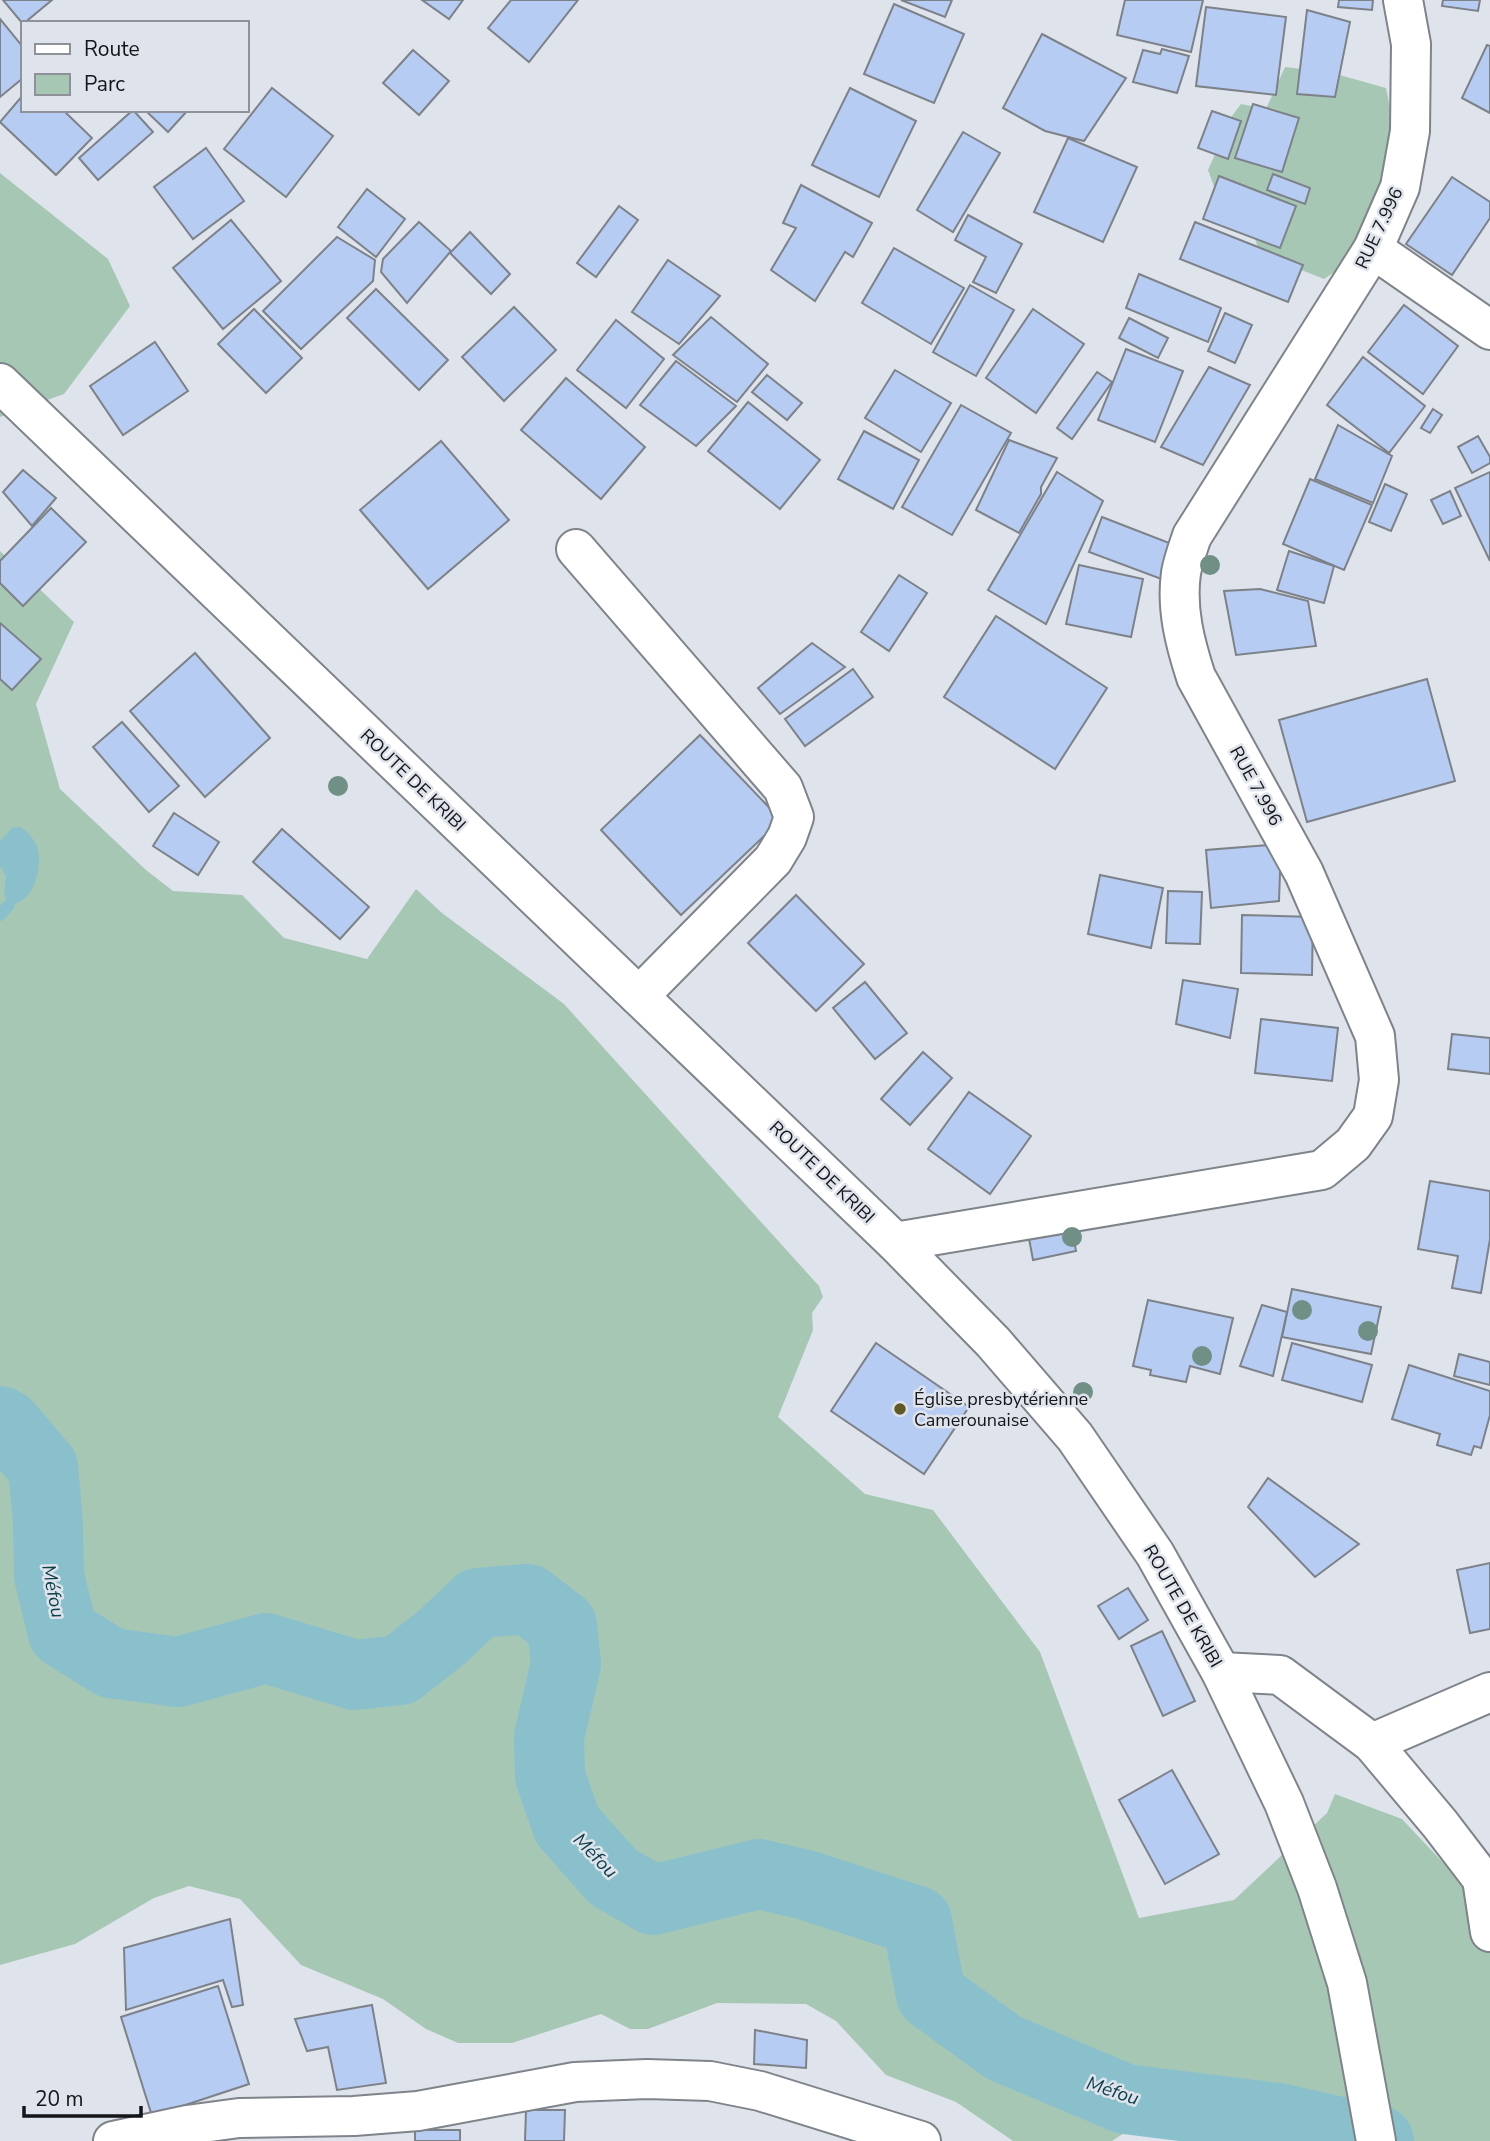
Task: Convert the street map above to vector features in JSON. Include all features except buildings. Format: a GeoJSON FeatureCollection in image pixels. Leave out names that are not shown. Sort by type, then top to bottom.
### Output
{"type":"FeatureCollection","features":[{"type":"Feature","properties":{"kind":"street","name":"RUE 7.996"},"geometry":{"type":"LineString","coordinates":[[895,1242],[1322,1170],[1353,1144],[1373,1116],[1379,1080],[1375,1036],[1304,873],[1196,677],[1186,647],[1180,606],[1181,572],[1192,536],[1373,249],[1400,187],[1410,131],[1411,44],[1403,0]]}},
{"type":"Feature","properties":{"kind":"street"},"geometry":{"type":"LineString","coordinates":[[1373,249],[1490,330]]}},
{"type":"Feature","properties":{"kind":"street","name":"ROUTE DE KRIBI"},"geometry":{"type":"LineString","coordinates":[[0,383],[895,1242],[993,1342],[1074,1437],[1155,1554],[1221,1672],[1284,1802],[1317,1888],[1347,1983],[1377,2141]]}},
{"type":"Feature","properties":{"kind":"street"},"geometry":{"type":"LineString","coordinates":[[576,550],[783,789],[794,817],[788,837],[773,860],[639,996]]}},
{"type":"Feature","properties":{"kind":"street"},"geometry":{"type":"LineString","coordinates":[[1221,1672],[1280,1675],[1371,1743],[1486,1880],[1490,1931]]}},
{"type":"Feature","properties":{"kind":"street"},"geometry":{"type":"LineString","coordinates":[[1371,1743],[1490,1692]]}},
{"type":"Feature","properties":{"kind":"street"},"geometry":{"type":"LineString","coordinates":[[113,2141],[187,2125],[239,2118],[354,2116],[418,2111],[575,2082],[647,2079],[710,2081],[760,2091],[921,2141]]}},
{"type":"Feature","properties":{"kind":"green space"},"geometry":{"type":"Polygon","coordinates":[[[1285,67],[1329,72],[1386,88],[1395,132],[1380,205],[1336,271],[1324,279],[1271,258],[1258,248],[1248,217],[1215,189],[1208,170],[1232,116],[1241,104],[1266,109],[1285,67]]]}},
{"type":"Feature","properties":{"kind":"green space"},"geometry":{"type":"Polygon","coordinates":[[[0,173],[108,259],[130,306],[64,394],[0,417],[0,173]]]}},
{"type":"Feature","properties":{"kind":"green space"},"geometry":{"type":"Polygon","coordinates":[[[0,551],[74,622],[36,704],[60,789],[146,870],[173,891],[242,895],[284,938],[367,959],[416,889],[442,913],[564,1004],[819,1286],[823,1297],[812,1313],[813,1330],[778,1417],[865,1494],[933,1510],[1040,1652],[1139,1918],[1234,1900],[1327,1813],[1335,1794],[1402,1819],[1450,1870],[1490,1888],[1490,2141],[1180,2141],[1149,2127],[1132,2128],[1112,2141],[1013,2141],[956,2102],[886,2075],[836,2021],[806,2004],[717,2003],[648,2029],[630,2029],[601,2014],[512,2043],[458,2043],[426,2029],[383,1999],[301,1965],[240,1899],[189,1886],[154,1898],[75,1944],[0,1965],[0,551]]]}},
{"type":"Feature","properties":{"kind":"water"},"geometry":{"type":"Polygon","coordinates":[[[21,827],[37,846],[39,867],[30,892],[24,899],[9,905],[4,894],[6,876],[0,866],[0,841],[12,828],[21,827]]]}},
{"type":"Feature","properties":{"kind":"waterway"},"geometry":{"type":"LineString","coordinates":[[0,915],[9,905]]}},
{"type":"Feature","properties":{"kind":"waterway","name":"Méfou"},"geometry":{"type":"LineString","coordinates":[[0,1421],[7,1425],[43,1467],[49,1576],[63,1633],[111,1663],[178,1672],[266,1648],[355,1675],[400,1670],[442,1637],[478,1603],[528,1599],[562,1625],[566,1664],[549,1737],[550,1776],[567,1825],[613,1877],[653,1900],[759,1874],[806,1885],[917,1921],[931,1995],[1004,2048],[1125,2099],[1278,2118],[1379,2141]]}},
{"type":"Feature","properties":{"kind":"place","name":"Église presbytérienne Camerounaise"},"geometry":{"type":"Point","coordinates":[900,1409]}}]}
